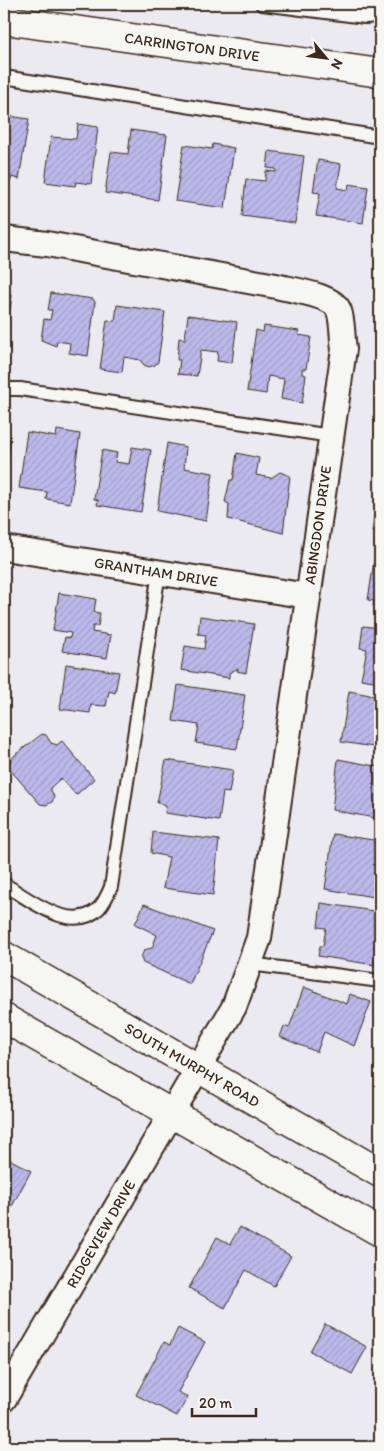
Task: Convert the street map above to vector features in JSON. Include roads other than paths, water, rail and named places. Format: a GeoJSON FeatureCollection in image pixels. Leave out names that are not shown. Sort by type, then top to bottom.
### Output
{"type":"FeatureCollection","features":[{"type":"Feature","properties":{"kind":"main road","name":"CARRINGTON DRIVE"},"geometry":{"type":"LineString","coordinates":[[4,20],[380,73]]}},
{"type":"Feature","properties":{"kind":"main road","name":"SOUTH MURPHY ROAD"},"geometry":{"type":"LineString","coordinates":[[4,956],[380,1173]]}},
{"type":"Feature","properties":{"kind":"main road"},"geometry":{"type":"LineString","coordinates":[[4,1018],[380,1232]]}},
{"type":"Feature","properties":{"kind":"street","name":"ABINGDON DRIVE"},"geometry":{"type":"LineString","coordinates":[[4,239],[47,244],[276,286],[331,301],[339,310],[344,350],[259,938],[234,1007],[198,1069]]}},
{"type":"Feature","properties":{"kind":"street","name":"GRANTHAM DRIVE"},"geometry":{"type":"LineString","coordinates":[[4,552],[159,572],[308,596]]}},
{"type":"Feature","properties":{"kind":"street","name":"RIDGEVIEW DRIVE"},"geometry":{"type":"LineString","coordinates":[[4,1399],[198,1069]]}},
{"type":"Feature","properties":{"kind":"lane"},"geometry":{"type":"LineString","coordinates":[[262,4],[365,17],[380,16]]}},
{"type":"Feature","properties":{"kind":"lane"},"geometry":{"type":"LineString","coordinates":[[4,77],[380,137]]}},
{"type":"Feature","properties":{"kind":"lane"},"geometry":{"type":"LineString","coordinates":[[4,389],[20,389],[331,436]]}},
{"type":"Feature","properties":{"kind":"lane"},"geometry":{"type":"LineString","coordinates":[[4,884],[63,917],[84,918],[100,908],[111,887],[159,572]]}},
{"type":"Feature","properties":{"kind":"lane"},"geometry":{"type":"LineString","coordinates":[[250,964],[380,981]]}}]}
